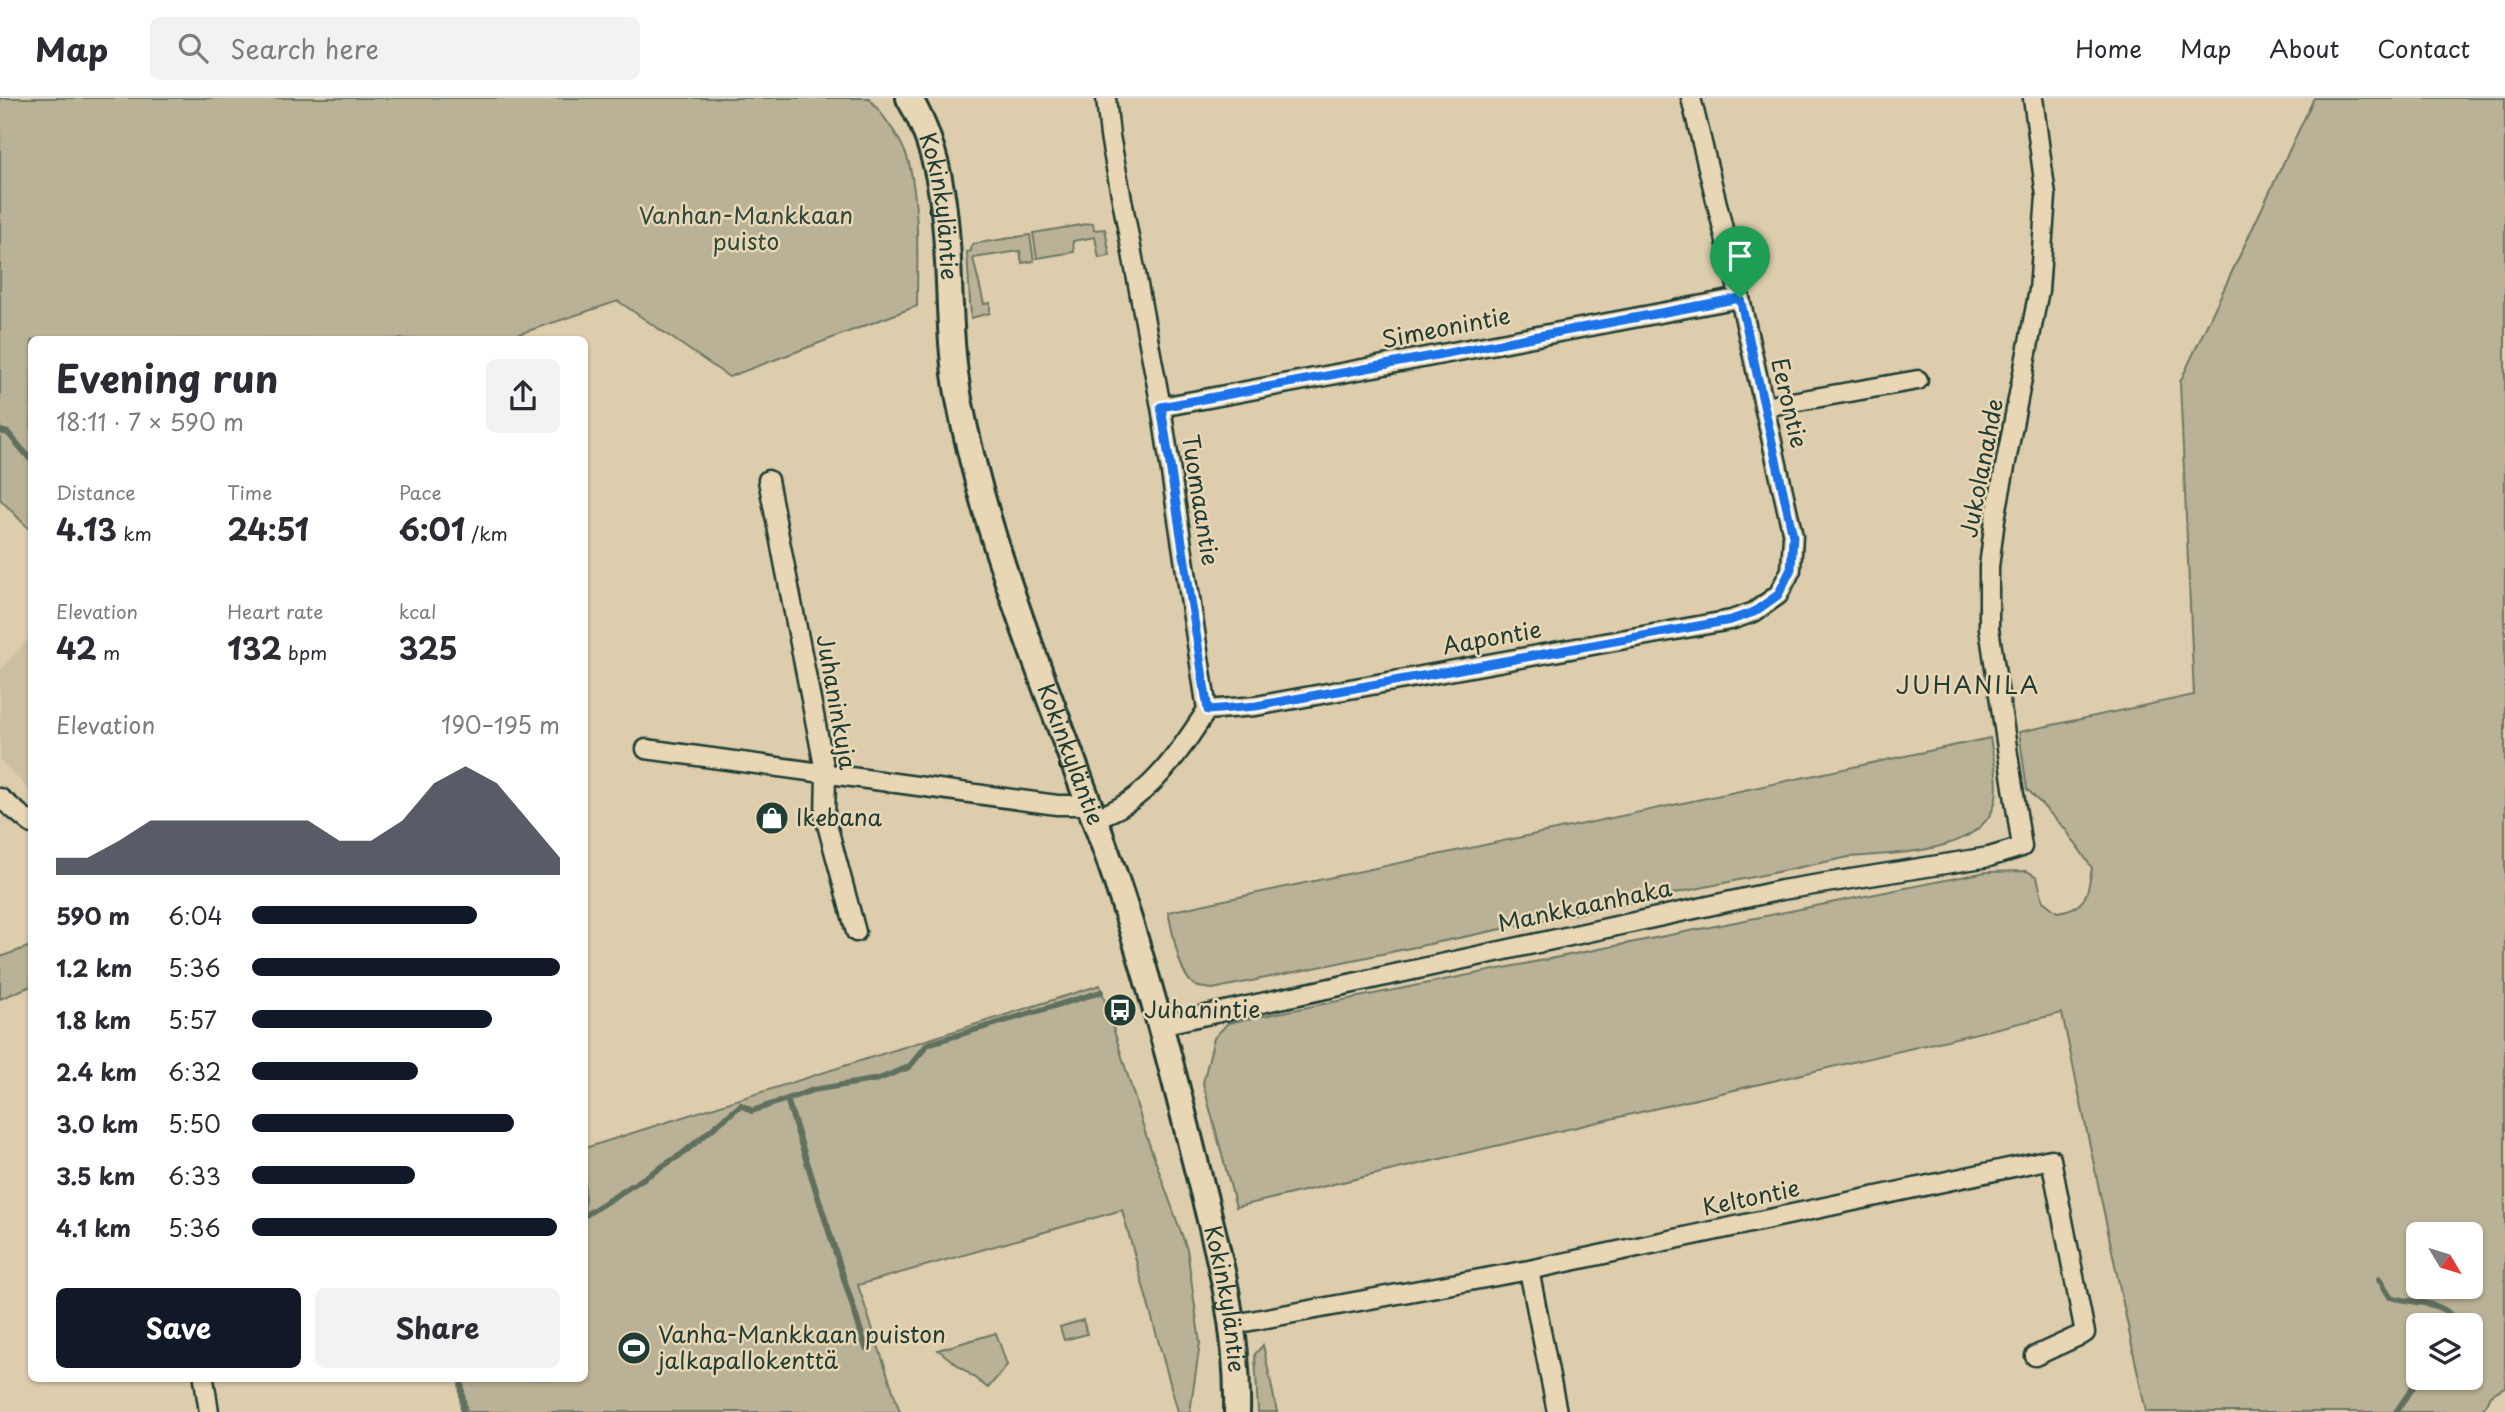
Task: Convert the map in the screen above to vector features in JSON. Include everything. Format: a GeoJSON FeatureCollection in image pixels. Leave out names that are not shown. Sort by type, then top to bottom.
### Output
{"type":"FeatureCollection","features":[{"type":"Feature","properties":{"kind":"main road","name":"Kokinkyläntie"},"geometry":{"type":"LineString","coordinates":[[909,98],[925,129],[939,173],[946,234],[951,344],[972,459],[1012,592],[1092,811],[1160,1024],[1234,1324],[1237,1412]]}},
{"type":"Feature","properties":{"kind":"street","name":"Eerontie"},"geometry":{"type":"LineString","coordinates":[[1691,98],[1740,298],[1793,536],[1791,569],[1778,595]]}},
{"type":"Feature","properties":{"kind":"street","name":"Jukolanahde"},"geometry":{"type":"LineString","coordinates":[[2022,847],[1989,628],[1989,567],[1995,519],[2039,289],[2046,196],[2033,98]]}},
{"type":"Feature","properties":{"kind":"street","name":"Tuomaantie"},"geometry":{"type":"LineString","coordinates":[[1110,99],[1110,136],[1161,407],[1208,710]]}},
{"type":"Feature","properties":{"kind":"street","name":"Simeonintie"},"geometry":{"type":"LineString","coordinates":[[1161,407],[1740,298]]}},
{"type":"Feature","properties":{"kind":"street"},"geometry":{"type":"LineString","coordinates":[[1764,407],[1918,380]]}},
{"type":"Feature","properties":{"kind":"street","name":"Juhaninkuja"},"geometry":{"type":"LineString","coordinates":[[768,480],[826,776],[825,817],[856,932]]}},
{"type":"Feature","properties":{"kind":"street","name":"Aapontie"},"geometry":{"type":"LineString","coordinates":[[1208,710],[1256,706],[1506,659],[1651,636],[1754,612],[1778,595]]}},
{"type":"Feature","properties":{"kind":"street"},"geometry":{"type":"LineString","coordinates":[[646,749],[826,776],[1112,813],[1142,792],[1169,763],[1208,710]]}},
{"type":"Feature","properties":{"kind":"street"},"geometry":{"type":"LineString","coordinates":[[0,797],[28,821]]}},
{"type":"Feature","properties":{"kind":"street","name":"Mankkaanhaka"},"geometry":{"type":"LineString","coordinates":[[1160,1024],[1782,890],[1989,857],[2022,847]]}},
{"type":"Feature","properties":{"kind":"street","name":"Keltontie"},"geometry":{"type":"LineString","coordinates":[[1234,1324],[1529,1270],[2050,1159],[2085,1334],[2035,1356]]}},
{"type":"Feature","properties":{"kind":"street"},"geometry":{"type":"LineString","coordinates":[[1529,1270],[1557,1412]]}},
{"type":"Feature","properties":{"kind":"street"},"geometry":{"type":"LineString","coordinates":[[204,1382],[209,1412]]}},
{"type":"Feature","properties":{"kind":"shaded area"},"geometry":{"type":"Polygon","coordinates":[[[28,639],[28,789],[0,760],[0,670],[28,639]]]}},
{"type":"Feature","properties":{"kind":"green space","name":"Vanhan-Mankkaan puisto"},"geometry":{"type":"Polygon","coordinates":[[[0,98],[869,98],[898,137],[906,154],[913,180],[916,216],[917,306],[729,377],[618,301],[513,336],[28,336],[28,528],[0,499],[0,98]]]}},
{"type":"Feature","properties":{"kind":"green space"},"geometry":{"type":"Polygon","coordinates":[[[2314,98],[2505,98],[2505,1387],[2490,1395],[2482,1412],[2146,1412],[2062,1013],[1236,1207],[1203,1083],[1214,1038],[1228,1023],[1986,872],[2027,871],[2037,877],[2043,901],[2057,912],[2067,910],[2084,899],[2092,868],[2066,830],[2027,789],[2019,732],[2194,695],[2180,382],[2314,98]]]}},
{"type":"Feature","properties":{"kind":"green space"},"geometry":{"type":"Polygon","coordinates":[[[1093,223],[1094,230],[1105,229],[1110,256],[1099,258],[1095,237],[1073,241],[1074,252],[1037,258],[1033,233],[1093,223]]]}},
{"type":"Feature","properties":{"kind":"green space"},"geometry":{"type":"Polygon","coordinates":[[[1030,235],[1034,261],[1022,263],[1020,251],[973,258],[984,304],[990,303],[990,313],[971,318],[967,252],[971,251],[972,244],[1030,235]]]}},
{"type":"Feature","properties":{"kind":"green space"},"geometry":{"type":"Polygon","coordinates":[[[1990,738],[1997,791],[1989,817],[1975,831],[1957,841],[1935,847],[1912,852],[1849,857],[1213,989],[1198,987],[1190,981],[1177,952],[1168,912],[1990,738]]]}},
{"type":"Feature","properties":{"kind":"green space"},"geometry":{"type":"Polygon","coordinates":[[[28,947],[28,987],[0,999],[0,957],[28,947]]]}},
{"type":"Feature","properties":{"kind":"green space"},"geometry":{"type":"Polygon","coordinates":[[[1100,985],[1146,1135],[1187,1249],[1200,1343],[1190,1412],[1178,1412],[1122,1210],[858,1285],[900,1412],[467,1412],[462,1382],[588,1382],[588,1147],[1100,985]]]}},
{"type":"Feature","properties":{"kind":"green space"},"geometry":{"type":"Polygon","coordinates":[[[1083,1320],[1087,1334],[1064,1340],[1060,1327],[1083,1320]]]}},
{"type":"Feature","properties":{"kind":"green space"},"geometry":{"type":"Polygon","coordinates":[[[996,1333],[1007,1365],[988,1388],[938,1350],[996,1333]]]}},
{"type":"Feature","properties":{"kind":"green space"},"geometry":{"type":"Polygon","coordinates":[[[1263,1345],[1277,1412],[1258,1412],[1255,1354],[1263,1345]]]}},
{"type":"Feature","properties":{"kind":"waterway"},"geometry":{"type":"LineString","coordinates":[[0,431],[8,433],[28,456]]}},
{"type":"Feature","properties":{"kind":"waterway"},"geometry":{"type":"LineString","coordinates":[[588,1213],[682,1154],[741,1105],[752,1111],[813,1090],[879,1079],[909,1067],[928,1044],[1101,992]]}},
{"type":"Feature","properties":{"kind":"waterway"},"geometry":{"type":"LineString","coordinates":[[787,1099],[866,1348]]}},
{"type":"Feature","properties":{"kind":"waterway"},"geometry":{"type":"LineString","coordinates":[[2379,1279],[2390,1297],[2428,1304],[2448,1313]]}},
{"type":"Feature","properties":{"kind":"waterway"},"geometry":{"type":"LineString","coordinates":[[461,1382],[463,1412]]}},
{"type":"Feature","properties":{"kind":"waterway"},"geometry":{"type":"LineString","coordinates":[[2396,1412],[2411,1390]]}},
{"type":"Feature","properties":{"kind":"place","name":"Ikebana"},"geometry":{"type":"Point","coordinates":[772,818]}},
{"type":"Feature","properties":{"kind":"place","name":"Juhanintie"},"geometry":{"type":"Point","coordinates":[1120,1010]}},
{"type":"Feature","properties":{"kind":"place","name":"Vanha-Mankkaan puiston jalkapallokenttä"},"geometry":{"type":"Point","coordinates":[634,1348]}},
{"type":"Feature","properties":{"kind":"district","name":"JUHANILA"},"geometry":{"type":"Point","coordinates":[1968,686]}},
{"type":"Feature","properties":{"kind":"route"},"geometry":{"type":"LineString","coordinates":[[1740,298],[1793,536],[1791,569],[1778,595],[1766,605],[1731,620],[1651,636],[1506,659],[1256,706],[1208,710],[1189,603],[1186,559],[1161,407],[1740,298]]}}]}
